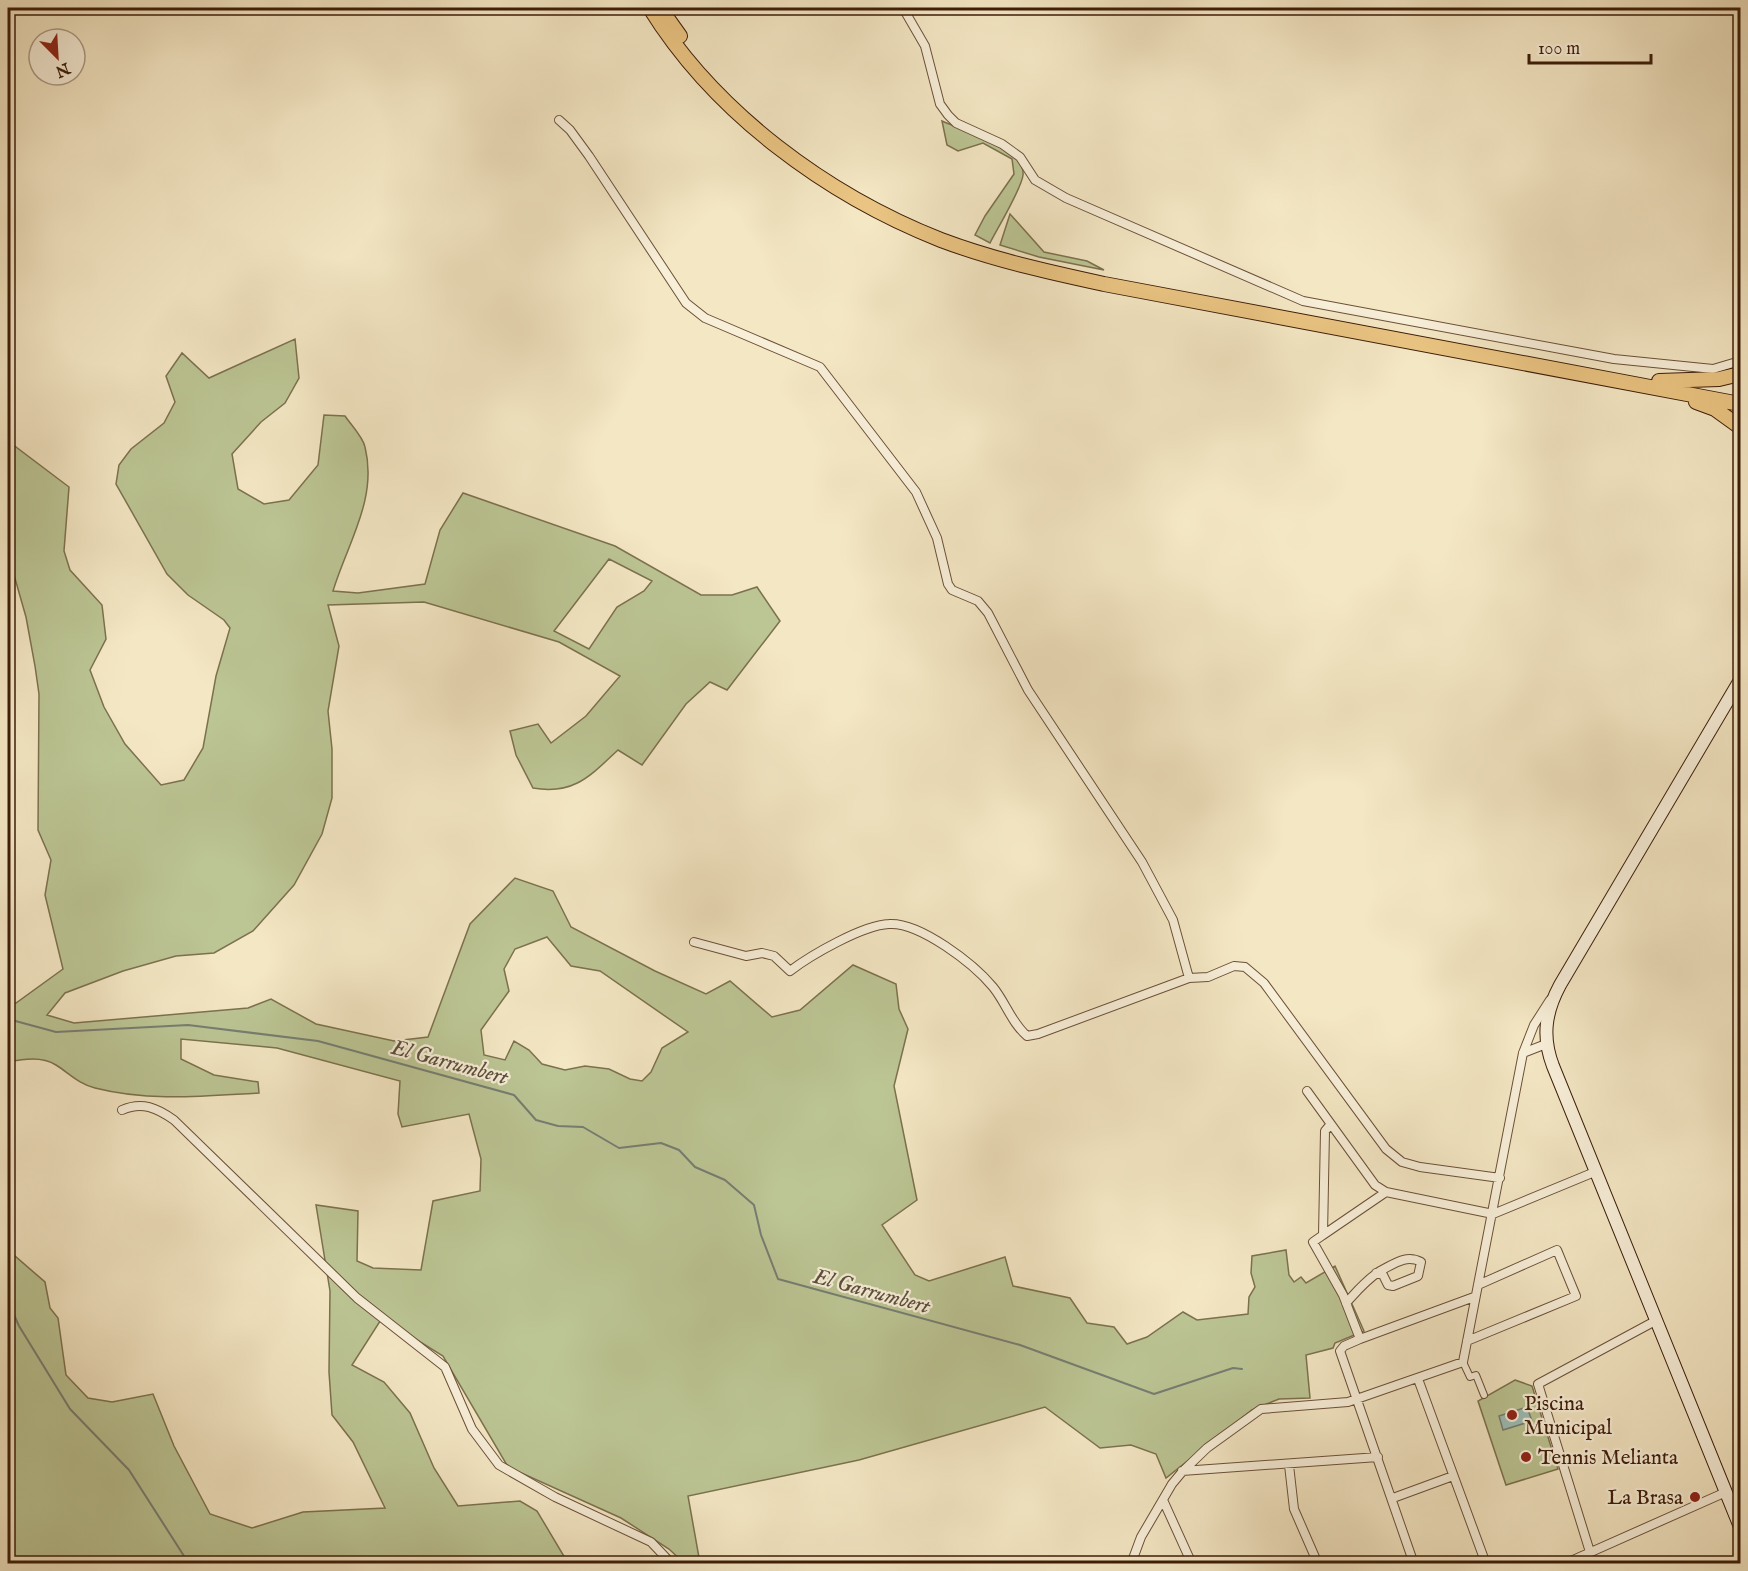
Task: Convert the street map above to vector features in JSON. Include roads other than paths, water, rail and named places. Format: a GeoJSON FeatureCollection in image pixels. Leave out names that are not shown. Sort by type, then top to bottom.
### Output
{"type":"FeatureCollection","features":[{"type":"Feature","properties":{"kind":"highway"},"geometry":{"type":"LineString","coordinates":[[650,8],[687,60],[713,89],[774,143],[816,174],[864,204],[942,240],[1019,265],[1070,277],[1654,384],[1740,397]]}},
{"type":"Feature","properties":{"kind":"highway"},"geometry":{"type":"LineString","coordinates":[[660,8],[709,72],[778,138],[868,198],[945,234],[1060,268],[1654,384],[1740,404]]}},
{"type":"Feature","properties":{"kind":"highway"},"geometry":{"type":"LineString","coordinates":[[1654,384],[1719,379],[1740,374]]}},
{"type":"Feature","properties":{"kind":"highway"},"geometry":{"type":"LineString","coordinates":[[1654,384],[1715,409],[1740,427]]}},
{"type":"Feature","properties":{"kind":"main road"},"geometry":{"type":"LineString","coordinates":[[1740,680],[1556,993],[1547,1014],[1546,1038],[1552,1066],[1740,1527]]}},
{"type":"Feature","properties":{"kind":"street"},"geometry":{"type":"LineString","coordinates":[[903,8],[925,46],[940,104],[956,123],[1002,144],[1020,157],[1035,180],[1066,198],[1303,301],[1614,359],[1713,369],[1740,361]]}},
{"type":"Feature","properties":{"kind":"street"},"geometry":{"type":"LineString","coordinates":[[559,120],[570,130],[589,156],[686,303],[705,318],[820,368],[916,492],[937,538],[948,584],[952,590],[978,601],[988,613],[1028,690],[1142,862],[1173,920],[1189,978]]}},
{"type":"Feature","properties":{"kind":"street"},"geometry":{"type":"LineString","coordinates":[[694,942],[746,956],[762,953],[774,956],[790,971],[828,947],[871,928],[890,923],[921,932],[942,942],[993,987],[1015,1026],[1027,1036],[1038,1034],[1189,978],[1208,977],[1234,966],[1245,968],[1264,983],[1386,1149],[1402,1162],[1500,1178]]}},
{"type":"Feature","properties":{"kind":"street"},"geometry":{"type":"LineString","coordinates":[[1484,1395],[1476,1375],[1470,1377],[1462,1362],[1523,1053],[1541,1011],[1556,993]]}},
{"type":"Feature","properties":{"kind":"street"},"geometry":{"type":"LineString","coordinates":[[1523,1053],[1546,1038],[1532,1030]]}},
{"type":"Feature","properties":{"kind":"street"},"geometry":{"type":"LineString","coordinates":[[1307,1091],[1375,1185],[1386,1192],[1493,1214],[1596,1171]]}},
{"type":"Feature","properties":{"kind":"street"},"geometry":{"type":"LineString","coordinates":[[122,1110],[144,1105],[160,1110],[174,1120],[357,1298],[445,1367],[472,1429],[499,1465],[555,1497],[651,1542],[672,1563]]}},
{"type":"Feature","properties":{"kind":"street"},"geometry":{"type":"LineString","coordinates":[[1323,1234],[1325,1131],[1330,1125]]}},
{"type":"Feature","properties":{"kind":"street"},"geometry":{"type":"LineString","coordinates":[[1360,1339],[1346,1303],[1313,1242],[1386,1192]]}},
{"type":"Feature","properties":{"kind":"street"},"geometry":{"type":"LineString","coordinates":[[1467,1341],[1576,1296],[1557,1250],[1478,1285]]}},
{"type":"Feature","properties":{"kind":"street"},"geometry":{"type":"LineString","coordinates":[[1346,1303],[1376,1273],[1405,1258],[1413,1258],[1421,1262],[1422,1266],[1418,1276],[1393,1286],[1388,1285],[1383,1275],[1376,1273]]}},
{"type":"Feature","properties":{"kind":"street"},"geometry":{"type":"LineString","coordinates":[[1414,1563],[1340,1351],[1344,1346],[1360,1339],[1474,1297]]}},
{"type":"Feature","properties":{"kind":"street"},"geometry":{"type":"LineString","coordinates":[[1590,1552],[1538,1384],[1657,1320]]}},
{"type":"Feature","properties":{"kind":"street"},"geometry":{"type":"LineString","coordinates":[[1131,1563],[1142,1537],[1182,1472],[1207,1448],[1261,1410],[1358,1400],[1462,1362]]}},
{"type":"Feature","properties":{"kind":"street"},"geometry":{"type":"LineString","coordinates":[[1418,1379],[1486,1563]]}},
{"type":"Feature","properties":{"kind":"street"},"geometry":{"type":"LineString","coordinates":[[1182,1472],[1377,1457]]}},
{"type":"Feature","properties":{"kind":"street"},"geometry":{"type":"LineString","coordinates":[[1289,1465],[1294,1509],[1318,1563]]}},
{"type":"Feature","properties":{"kind":"street"},"geometry":{"type":"LineString","coordinates":[[1393,1498],[1453,1476]]}},
{"type":"Feature","properties":{"kind":"street"},"geometry":{"type":"LineString","coordinates":[[1564,1563],[1726,1492]]}},
{"type":"Feature","properties":{"kind":"street"},"geometry":{"type":"LineString","coordinates":[[1163,1500],[1192,1563]]}},
{"type":"Feature","properties":{"kind":"water"},"geometry":{"type":"Polygon","coordinates":[[[1527,1407],[1532,1421],[1503,1430],[1499,1416],[1527,1407]]]}},
{"type":"Feature","properties":{"kind":"waterway","name":"El Garrumbert"},"geometry":{"type":"LineString","coordinates":[[8,1019],[56,1032],[188,1025],[318,1041],[514,1095],[536,1120],[558,1126],[583,1127],[619,1148],[661,1143],[679,1150],[695,1167],[725,1180],[754,1205],[761,1235],[778,1279],[1020,1345],[1154,1394],[1233,1368],[1242,1369]]}},
{"type":"Feature","properties":{"kind":"waterway"},"geometry":{"type":"LineString","coordinates":[[8,1301],[19,1326],[70,1409],[129,1470],[184,1556],[185,1564]]}},
{"type":"Feature","properties":{"kind":"place","name":"Piscina Municipal"},"geometry":{"type":"Point","coordinates":[1512,1415]}},
{"type":"Feature","properties":{"kind":"place","name":"Tennis Melianta"},"geometry":{"type":"Point","coordinates":[1526,1457]}},
{"type":"Feature","properties":{"kind":"place","name":"La Brasa"},"geometry":{"type":"Point","coordinates":[1695,1497]}}]}
